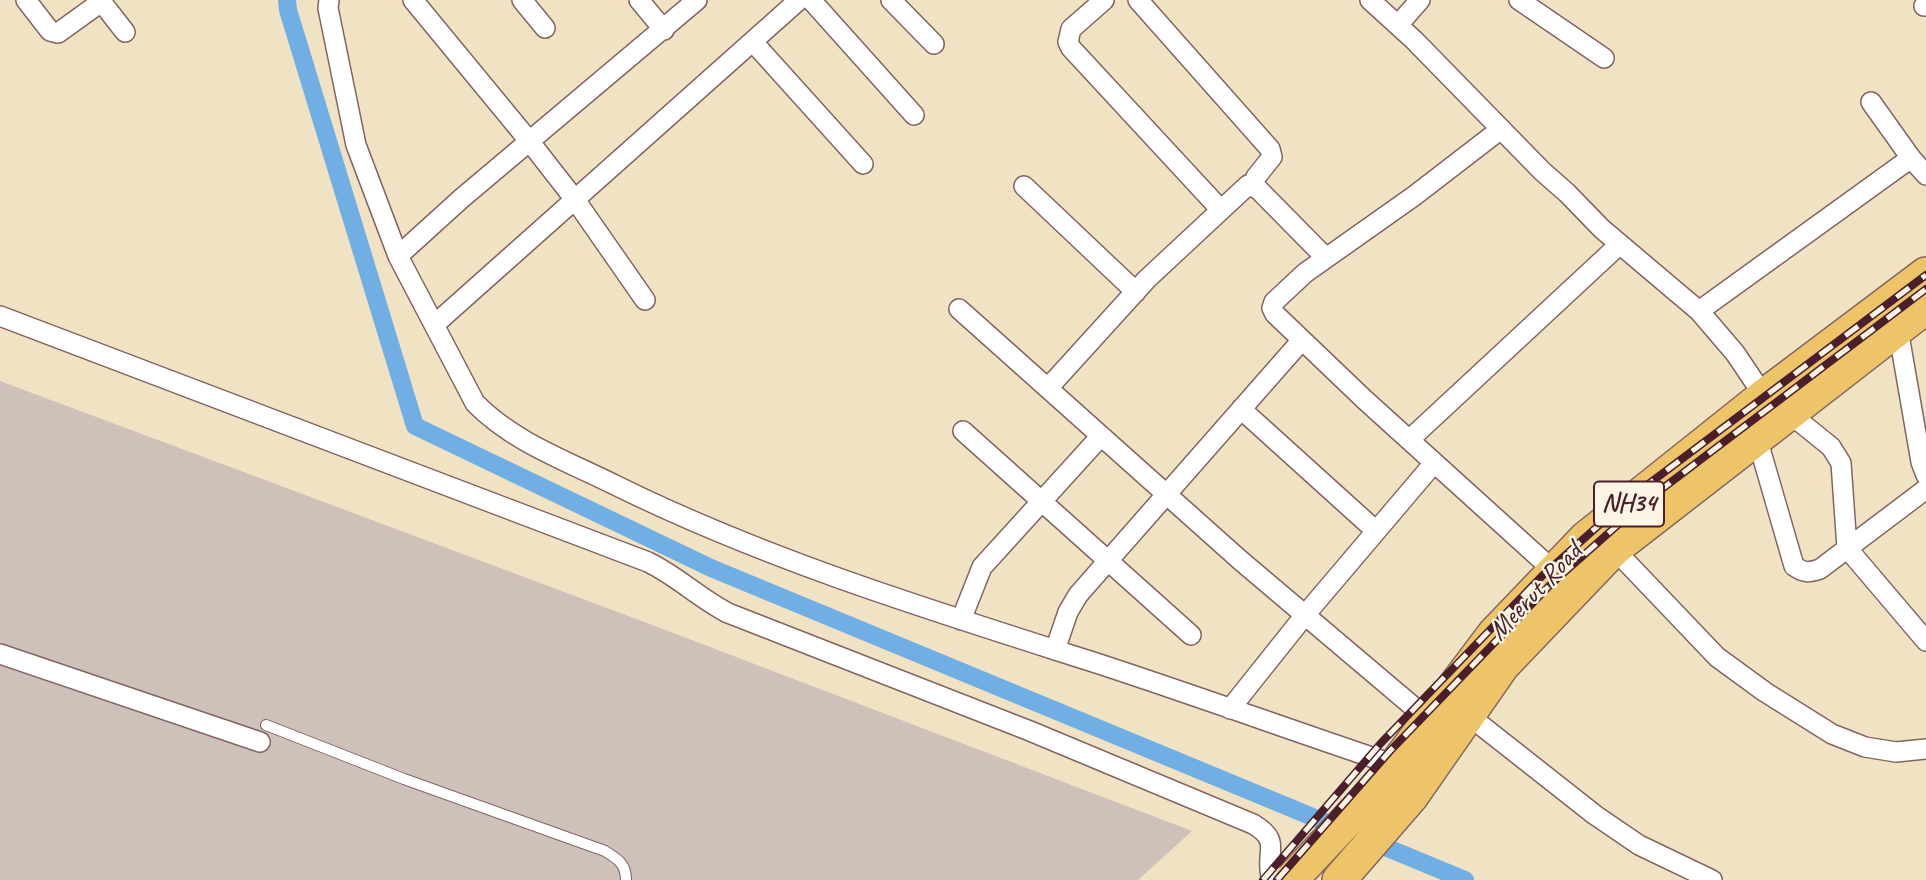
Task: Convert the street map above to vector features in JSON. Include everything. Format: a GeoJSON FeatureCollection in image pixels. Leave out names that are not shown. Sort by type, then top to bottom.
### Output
{"type":"FeatureCollection","features":[{"type":"Feature","properties":{"kind":"highway","name":"Meerut Road"},"geometry":{"type":"LineString","coordinates":[[1342,877],[1411,797],[1503,665],[1614,549],[1771,418],[1926,274]]}},
{"type":"Feature","properties":{"kind":"highway","name":"Meerut Road"},"geometry":{"type":"LineString","coordinates":[[1291,880],[1388,775],[1494,634],[1586,538],[1771,418],[1926,307]]}},
{"type":"Feature","properties":{"kind":"street"},"geometry":{"type":"LineString","coordinates":[[26,0],[50,31],[58,33],[101,1],[125,32]]}},
{"type":"Feature","properties":{"kind":"street"},"geometry":{"type":"LineString","coordinates":[[329,0],[328,8],[356,145],[398,256],[475,403],[493,421],[516,436],[672,512],[774,554],[961,620],[1230,709],[1388,775]]}},
{"type":"Feature","properties":{"kind":"street"},"geometry":{"type":"LineString","coordinates":[[413,0],[576,201],[645,300]]}},
{"type":"Feature","properties":{"kind":"street"},"geometry":{"type":"LineString","coordinates":[[522,0],[545,28]]}},
{"type":"Feature","properties":{"kind":"street"},"geometry":{"type":"LineString","coordinates":[[639,0],[664,30]]}},
{"type":"Feature","properties":{"kind":"street"},"geometry":{"type":"LineString","coordinates":[[398,256],[697,0]]}},
{"type":"Feature","properties":{"kind":"street"},"geometry":{"type":"LineString","coordinates":[[434,325],[799,0]]}},
{"type":"Feature","properties":{"kind":"street"},"geometry":{"type":"LineString","coordinates":[[811,0],[914,116]]}},
{"type":"Feature","properties":{"kind":"street"},"geometry":{"type":"LineString","coordinates":[[891,0],[934,44]]}},
{"type":"Feature","properties":{"kind":"street"},"geometry":{"type":"LineString","coordinates":[[1104,0],[1071,29],[1068,42],[1071,48],[1221,209]]}},
{"type":"Feature","properties":{"kind":"street"},"geometry":{"type":"LineString","coordinates":[[1048,388],[1136,292],[1221,209],[1242,190],[1252,186],[1272,157],[1270,149],[1138,0]]}},
{"type":"Feature","properties":{"kind":"street"},"geometry":{"type":"LineString","coordinates":[[1370,0],[1620,244],[1699,311],[1735,353],[1771,418],[1794,566],[1808,573],[1820,569],[1926,489]]}},
{"type":"Feature","properties":{"kind":"street"},"geometry":{"type":"LineString","coordinates":[[1398,25],[1420,0]]}},
{"type":"Feature","properties":{"kind":"street"},"geometry":{"type":"LineString","coordinates":[[1519,0],[1604,58]]}},
{"type":"Feature","properties":{"kind":"street"},"geometry":{"type":"LineString","coordinates":[[753,42],[863,164]]}},
{"type":"Feature","properties":{"kind":"street"},"geometry":{"type":"LineString","coordinates":[[1871,102],[1926,175]]}},
{"type":"Feature","properties":{"kind":"street"},"geometry":{"type":"LineString","coordinates":[[1501,129],[1414,196],[1305,272],[1274,302],[1272,308],[1275,314],[1409,440],[1554,571]]}},
{"type":"Feature","properties":{"kind":"street"},"geometry":{"type":"LineString","coordinates":[[1699,311],[1911,158]]}},
{"type":"Feature","properties":{"kind":"street"},"geometry":{"type":"LineString","coordinates":[[1024,186],[1136,292]]}},
{"type":"Feature","properties":{"kind":"street"},"geometry":{"type":"LineString","coordinates":[[1252,186],[1326,258]]}},
{"type":"Feature","properties":{"kind":"street"},"geometry":{"type":"LineString","coordinates":[[1409,440],[1620,244]]}},
{"type":"Feature","properties":{"kind":"street"},"geometry":{"type":"LineString","coordinates":[[959,309],[1166,494],[1429,720]]}},
{"type":"Feature","properties":{"kind":"street"},"geometry":{"type":"LineString","coordinates":[[0,316],[648,562],[728,613],[1030,731],[1253,824],[1266,832],[1270,839],[1268,867],[1272,880]]}},
{"type":"Feature","properties":{"kind":"street"},"geometry":{"type":"LineString","coordinates":[[1898,329],[1921,462],[1926,475]]}},
{"type":"Feature","properties":{"kind":"street"},"geometry":{"type":"LineString","coordinates":[[1055,650],[1073,602],[1302,340]]}},
{"type":"Feature","properties":{"kind":"street"},"geometry":{"type":"LineString","coordinates":[[1241,409],[1376,531]]}},
{"type":"Feature","properties":{"kind":"street"},"geometry":{"type":"LineString","coordinates":[[1771,418],[1831,447],[1841,463],[1847,548],[1926,641]]}},
{"type":"Feature","properties":{"kind":"street"},"geometry":{"type":"LineString","coordinates":[[963,431],[1191,635]]}},
{"type":"Feature","properties":{"kind":"street"},"geometry":{"type":"LineString","coordinates":[[961,620],[982,567],[1101,436]]}},
{"type":"Feature","properties":{"kind":"street"},"geometry":{"type":"LineString","coordinates":[[1230,709],[1305,615],[1434,463]]}},
{"type":"Feature","properties":{"kind":"street"},"geometry":{"type":"LineString","coordinates":[[1614,549],[1717,657],[1765,692],[1832,734],[1865,747],[1896,752],[1926,748]]}},
{"type":"Feature","properties":{"kind":"street"},"geometry":{"type":"LineString","coordinates":[[0,654],[263,734]]}},
{"type":"Feature","properties":{"kind":"street"},"geometry":{"type":"LineString","coordinates":[[1468,715],[1595,815],[1639,845],[1712,880]]}},
{"type":"Feature","properties":{"kind":"lane"},"geometry":{"type":"LineString","coordinates":[[263,734],[404,779],[605,851],[619,860],[626,869],[626,880]]}},
{"type":"Feature","properties":{"kind":"shaded area"},"geometry":{"type":"Polygon","coordinates":[[[0,381],[634,618],[1192,831],[1138,880],[0,880],[0,381]]]}},
{"type":"Feature","properties":{"kind":"waterway"},"geometry":{"type":"LineString","coordinates":[[287,0],[415,426],[711,568],[1465,880]]}},
{"type":"Feature","properties":{"kind":"railway"},"geometry":{"type":"LineString","coordinates":[[1263,880],[1381,743],[1542,576],[1626,501],[1926,275]]}},
{"type":"Feature","properties":{"kind":"railway"},"geometry":{"type":"LineString","coordinates":[[1277,880],[1390,751],[1551,584],[1638,507],[1926,289]]}}]}
